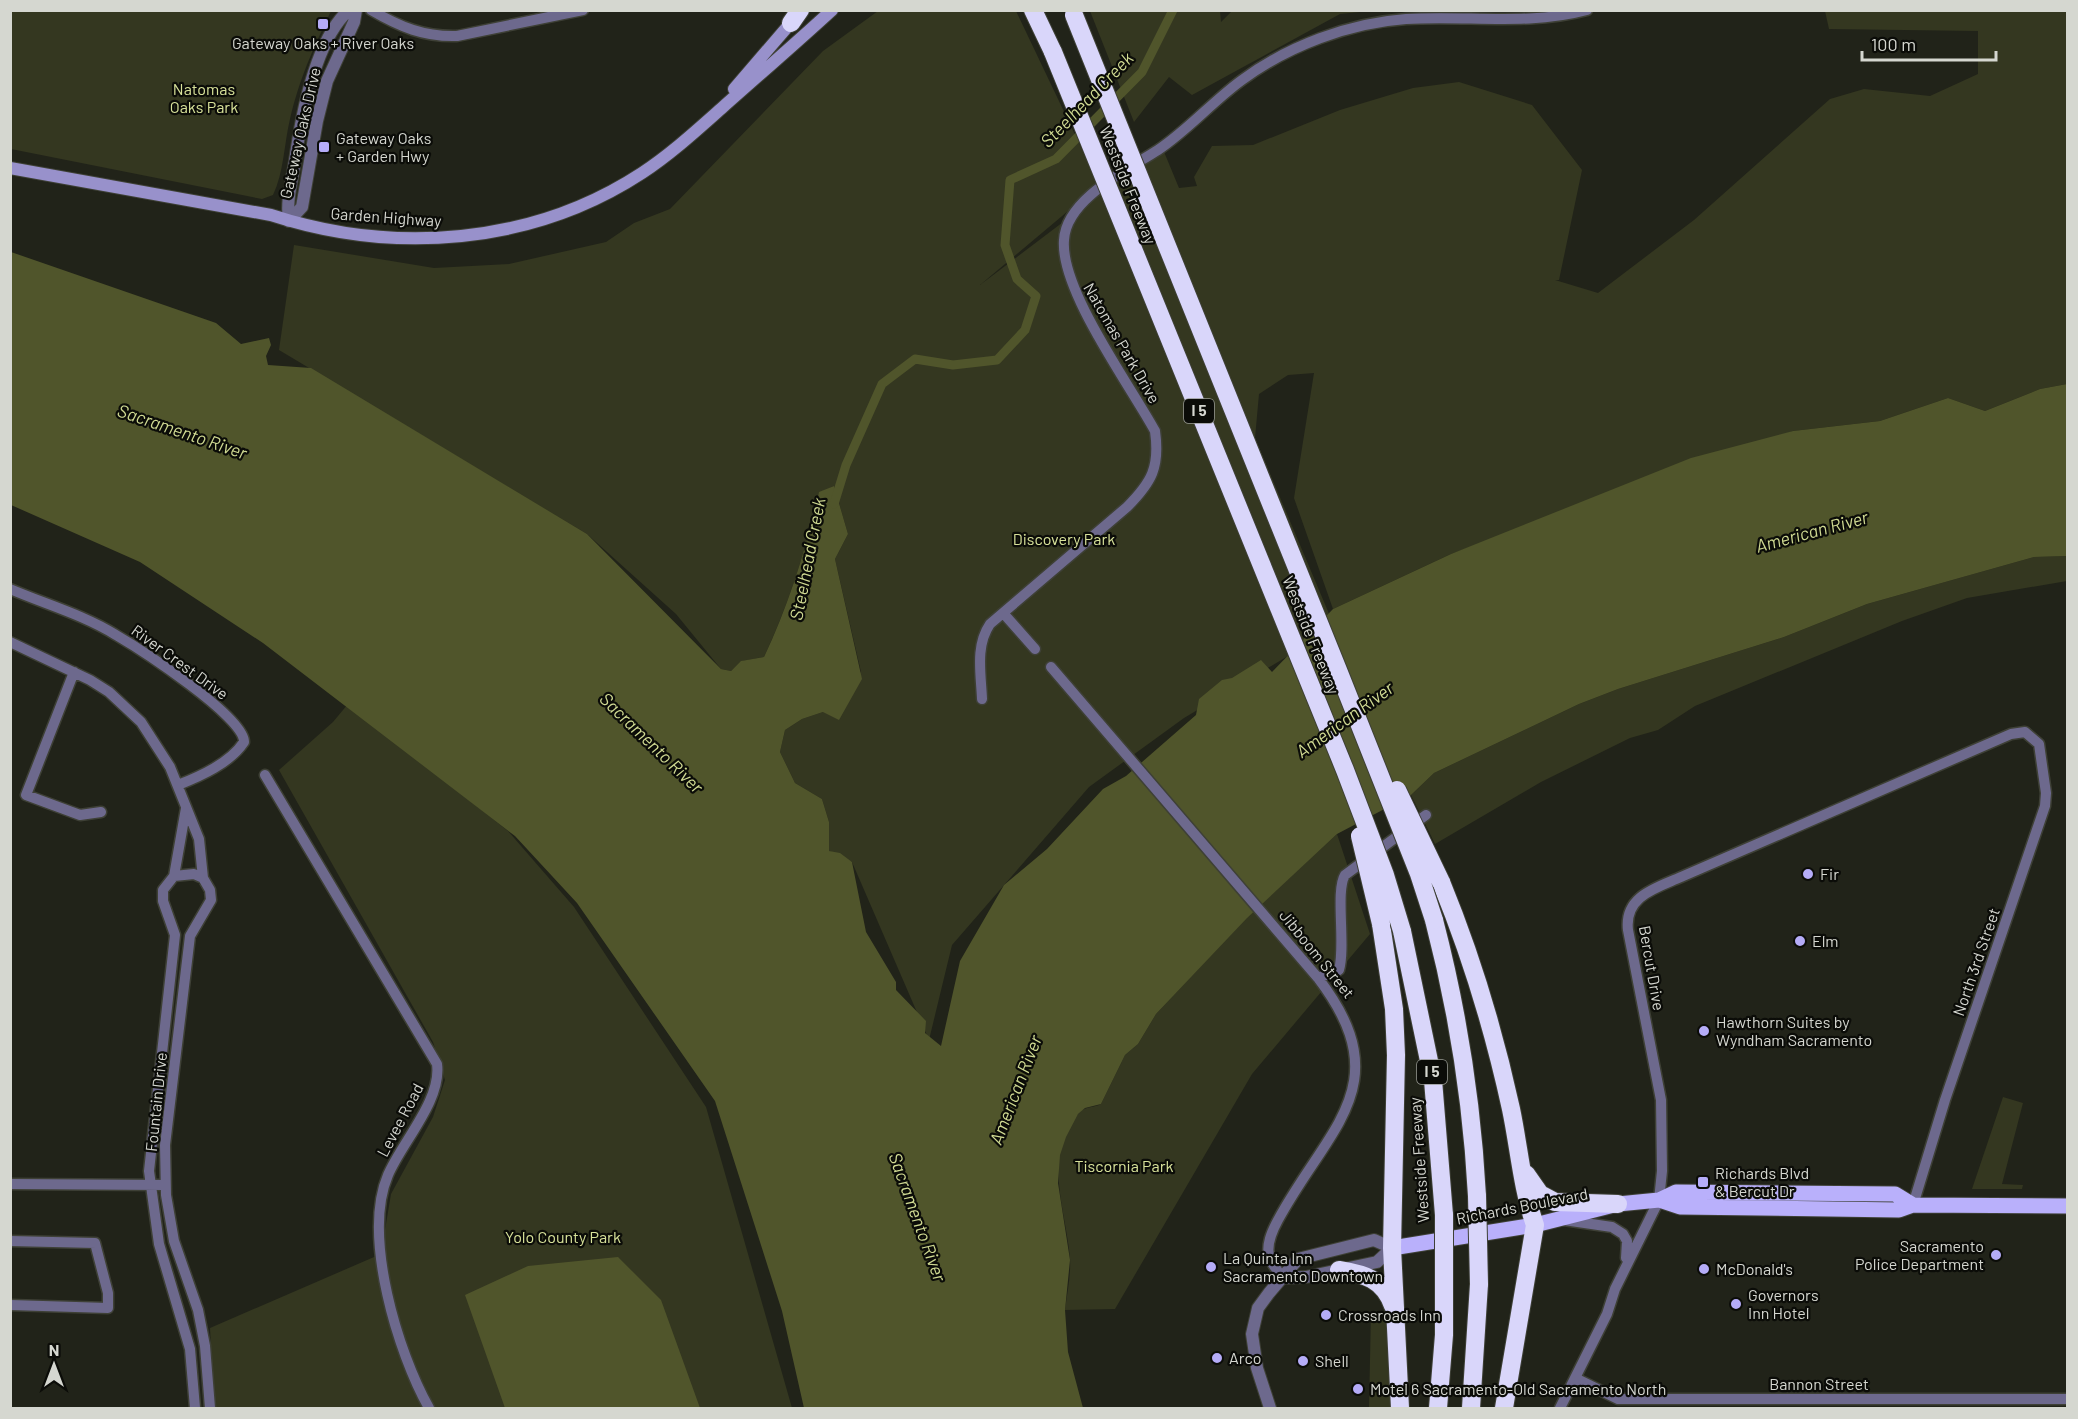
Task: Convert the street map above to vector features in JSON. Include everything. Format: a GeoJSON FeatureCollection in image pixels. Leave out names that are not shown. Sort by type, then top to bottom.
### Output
{"type":"FeatureCollection","features":[{"type":"Feature","properties":{"kind":"highway","name":"Westside Freeway"},"geometry":{"type":"LineString","coordinates":[[1035,10],[1345,770],[1377,854],[1402,931],[1433,1080],[1444,1215],[1444,1335],[1438,1408]]}},
{"type":"Feature","properties":{"kind":"highway","name":"Westside Freeway"},"geometry":{"type":"LineString","coordinates":[[1073,12],[1338,670],[1419,874],[1434,920],[1458,1017],[1473,1119],[1479,1284],[1471,1408]]}},
{"type":"Feature","properties":{"kind":"highway"},"geometry":{"type":"LineString","coordinates":[[1338,670],[1442,882],[1483,998],[1522,1167],[1527,1202],[1535,1225],[1504,1408]]}},
{"type":"Feature","properties":{"kind":"highway"},"geometry":{"type":"LineString","coordinates":[[1345,770],[1381,924],[1390,978],[1396,1055],[1392,1248],[1400,1408]]}},
{"type":"Feature","properties":{"kind":"highway"},"geometry":{"type":"LineString","coordinates":[[1522,1167],[1540,1194],[1555,1202],[1618,1204]]}},
{"type":"Feature","properties":{"kind":"highway"},"geometry":{"type":"LineString","coordinates":[[1339,1270],[1376,1280],[1389,1293],[1397,1318]]}},
{"type":"Feature","properties":{"kind":"main road","name":"Garden Highway"},"geometry":{"type":"LineString","coordinates":[[10,168],[270,215],[356,235],[413,239],[465,237],[510,229],[573,210],[622,186],[675,149],[832,10]]}},
{"type":"Feature","properties":{"kind":"main road","name":"Garden Highway"},"geometry":{"type":"LineString","coordinates":[[701,126],[798,14]]}},
{"type":"Feature","properties":{"kind":"main road","name":"Richards Boulevard"},"geometry":{"type":"LineString","coordinates":[[1392,1248],[1535,1225],[1618,1204],[1659,1200],[1676,1192],[1895,1194],[1913,1205],[2067,1206]]}},
{"type":"Feature","properties":{"kind":"street","name":"Gateway Oaks Drive"},"geometry":{"type":"LineString","coordinates":[[289,221],[286,203],[306,96],[328,41],[342,17],[349,10]]}},
{"type":"Feature","properties":{"kind":"street","name":"Gateway Oaks Drive"},"geometry":{"type":"LineString","coordinates":[[289,221],[302,207],[327,81],[357,10]]}},
{"type":"Feature","properties":{"kind":"street"},"geometry":{"type":"LineString","coordinates":[[371,10],[403,28],[444,37],[583,10]]}},
{"type":"Feature","properties":{"kind":"street","name":"Natomas Park Drive"},"geometry":{"type":"LineString","coordinates":[[982,699],[980,649],[983,634],[990,624],[1127,507],[1147,486],[1154,469],[1157,448],[1155,431],[1072,285],[1063,241],[1072,214],[1107,182],[1162,147],[1243,79],[1289,52],[1329,36],[1404,19],[1541,18],[1587,10]]}},
{"type":"Feature","properties":{"kind":"street","name":"River Crest Drive"},"geometry":{"type":"LineString","coordinates":[[10,589],[115,633],[212,701],[242,731],[244,742],[240,748],[208,771],[178,785]]}},
{"type":"Feature","properties":{"kind":"street"},"geometry":{"type":"LineString","coordinates":[[1004,614],[1035,649]]}},
{"type":"Feature","properties":{"kind":"street","name":"Fountain Drive"},"geometry":{"type":"LineString","coordinates":[[10,642],[74,672],[109,692],[141,722],[157,744],[178,785],[199,839],[203,878],[210,890],[211,900],[190,936],[165,1146],[165,1185],[174,1241],[198,1310],[205,1346],[210,1408]]}},
{"type":"Feature","properties":{"kind":"street","name":"Jibboom Street"},"geometry":{"type":"LineString","coordinates":[[1051,667],[1318,978],[1340,1007],[1346,1021],[1353,1048],[1353,1091],[1337,1128],[1271,1233],[1270,1258],[1283,1278]]}},
{"type":"Feature","properties":{"kind":"street"},"geometry":{"type":"LineString","coordinates":[[74,672],[26,795],[80,814],[101,812]]}},
{"type":"Feature","properties":{"kind":"street","name":"Bercut Drive"},"geometry":{"type":"LineString","coordinates":[[1560,1408],[1607,1314],[1622,1274],[1659,1200],[1662,1171],[1661,1100],[1628,924],[1630,910],[1637,899],[1653,889],[2010,734],[2025,732]]}},
{"type":"Feature","properties":{"kind":"street","name":"North 3rd Street"},"geometry":{"type":"LineString","coordinates":[[1913,1205],[1945,1100],[2045,806],[2039,744],[2025,732]]}},
{"type":"Feature","properties":{"kind":"street","name":"Levee Road"},"geometry":{"type":"LineString","coordinates":[[265,775],[437,1064],[435,1088],[387,1176],[377,1219],[378,1247],[395,1322],[417,1388],[429,1408]]}},
{"type":"Feature","properties":{"kind":"street","name":"Fountain Drive"},"geometry":{"type":"LineString","coordinates":[[187,805],[174,876],[163,890],[163,901],[175,935],[151,1143],[150,1186],[159,1244],[190,1349],[195,1408]]}},
{"type":"Feature","properties":{"kind":"street"},"geometry":{"type":"LineString","coordinates":[[1318,978],[1332,973],[1335,966],[1341,962],[1342,880],[1426,815]]}},
{"type":"Feature","properties":{"kind":"street"},"geometry":{"type":"LineString","coordinates":[[174,876],[194,874],[203,878]]}},
{"type":"Feature","properties":{"kind":"street"},"geometry":{"type":"LineString","coordinates":[[10,1184],[165,1185]]}},
{"type":"Feature","properties":{"kind":"street"},"geometry":{"type":"LineString","coordinates":[[1561,1219],[1612,1227],[1623,1234],[1628,1247],[1622,1274]]}},
{"type":"Feature","properties":{"kind":"street","name":"Richards Boulevard"},"geometry":{"type":"LineString","coordinates":[[1374,1240],[1392,1248],[1377,1262],[1306,1278],[1283,1278],[1298,1259],[1374,1240]]}},
{"type":"Feature","properties":{"kind":"street"},"geometry":{"type":"LineString","coordinates":[[10,1241],[95,1243],[108,1293],[108,1308],[10,1305]]}},
{"type":"Feature","properties":{"kind":"street"},"geometry":{"type":"LineString","coordinates":[[1270,1408],[1257,1368],[1252,1334],[1258,1308],[1283,1278]]}},
{"type":"Feature","properties":{"kind":"street","name":"Bannon Street"},"geometry":{"type":"LineString","coordinates":[[1575,1378],[1618,1399],[2067,1399]]}},
{"type":"Feature","properties":{"kind":"green space","name":"Natomas Oaks Park"},"geometry":{"type":"Polygon","coordinates":[[[10,11],[331,11],[298,90],[277,186],[273,195],[262,199],[11,149],[10,11]]]}},
{"type":"Feature","properties":{"kind":"green space","name":"Discovery Park"},"geometry":{"type":"Polygon","coordinates":[[[878,11],[1016,11],[1099,185],[980,285],[1162,147],[1179,188],[1197,186],[1194,177],[1212,146],[1253,145],[1340,110],[1413,88],[1459,82],[1532,105],[1582,170],[1559,280],[1555,280],[1598,293],[1694,220],[1830,99],[1864,89],[1930,96],[1978,74],[1978,31],[1829,29],[1825,11],[2067,11],[2067,384],[2040,389],[1985,411],[1948,398],[1880,421],[1793,431],[1451,554],[1333,609],[1294,498],[1314,373],[1288,375],[1259,394],[1255,438],[1335,628],[1184,718],[1089,787],[952,945],[929,1040],[852,862],[829,851],[829,822],[822,799],[795,783],[780,752],[785,730],[802,719],[823,712],[861,672],[835,559],[848,534],[834,486],[819,493],[796,576],[764,657],[742,661],[731,671],[721,669],[676,614],[587,534],[279,350],[294,245],[434,268],[509,264],[606,242],[634,223],[670,209],[823,51],[878,11]]]}},
{"type":"Feature","properties":{"kind":"green space"},"geometry":{"type":"Polygon","coordinates":[[[1090,11],[1220,11],[1221,22],[1232,11],[1370,11],[1340,14],[1192,95],[1169,77],[1134,122],[1090,11]]]}},
{"type":"Feature","properties":{"kind":"green space"},"geometry":{"type":"Polygon","coordinates":[[[2067,556],[2067,581],[1967,598],[1902,621],[1695,706],[1658,730],[1630,738],[1541,782],[1435,844],[1411,795],[1434,773],[1579,704],[1618,689],[1784,637],[1867,604],[2034,557],[2067,556]]]}},
{"type":"Feature","properties":{"kind":"green space","name":"Yolo County Park"},"geometry":{"type":"Polygon","coordinates":[[[348,704],[508,831],[574,907],[706,1107],[792,1408],[214,1408],[210,1328],[381,1254],[391,1194],[433,1117],[445,1080],[433,1042],[279,770],[333,722],[348,704]]]}},
{"type":"Feature","properties":{"kind":"green space","name":"Tiscornia Park"},"geometry":{"type":"Polygon","coordinates":[[[1337,834],[1370,934],[1252,1074],[1115,1309],[1065,1310],[1070,1259],[1061,1203],[1058,1164],[1061,1145],[1068,1128],[1082,1110],[1101,1104],[1125,1055],[1138,1044],[1156,1014],[1247,917],[1337,834]]]}},
{"type":"Feature","properties":{"kind":"green space"},"geometry":{"type":"Polygon","coordinates":[[[2003,1097],[2023,1103],[2002,1184],[2023,1185],[2022,1189],[1972,1189],[2003,1097]]]}},
{"type":"Feature","properties":{"kind":"green space"},"geometry":{"type":"Polygon","coordinates":[[[1388,1311],[1392,1408],[1369,1408],[1371,1312],[1388,1311]]]}},
{"type":"Feature","properties":{"kind":"water"},"geometry":{"type":"Polygon","coordinates":[[[11,252],[216,323],[241,344],[269,338],[271,345],[266,356],[268,365],[311,368],[587,534],[721,669],[731,671],[741,661],[764,657],[796,576],[819,492],[834,486],[848,534],[835,559],[862,679],[839,720],[823,712],[802,719],[785,730],[780,752],[795,783],[822,799],[829,822],[829,851],[840,853],[852,862],[866,932],[896,982],[896,990],[926,1021],[925,1033],[941,1046],[960,961],[1004,885],[1047,849],[1103,789],[1126,776],[1196,715],[1199,699],[1222,680],[1232,678],[1261,660],[1272,672],[1333,609],[1451,554],[1691,458],[1793,431],[1880,421],[1948,398],[1985,411],[2040,389],[2067,384],[2067,556],[2034,557],[1867,604],[1784,637],[1618,689],[1579,704],[1434,773],[1411,795],[1337,834],[1247,918],[1156,1014],[1138,1044],[1125,1055],[1101,1104],[1085,1108],[1078,1114],[1066,1137],[1060,1155],[1058,1183],[1070,1260],[1065,1310],[1068,1352],[1083,1408],[804,1408],[782,1311],[715,1101],[577,903],[515,836],[263,643],[140,562],[11,505],[11,252]]]}},
{"type":"Feature","properties":{"kind":"water"},"geometry":{"type":"Polygon","coordinates":[[[618,1257],[661,1300],[700,1408],[505,1408],[465,1295],[528,1266],[618,1257]]]}},
{"type":"Feature","properties":{"kind":"waterway","name":"Steelhead Creek"},"geometry":{"type":"LineString","coordinates":[[834,504],[846,465],[882,384],[915,359],[953,365],[997,360],[1025,330],[1036,296],[1017,279],[1005,245],[1010,180],[1056,159],[1142,72],[1173,10]]}},
{"type":"Feature","properties":{"kind":"place","name":"Gateway Oaks + River Oaks"},"geometry":{"type":"Point","coordinates":[323,24]}},
{"type":"Feature","properties":{"kind":"place","name":"Gateway Oaks + Garden Hwy"},"geometry":{"type":"Point","coordinates":[324,147]}},
{"type":"Feature","properties":{"kind":"place","name":"Fir"},"geometry":{"type":"Point","coordinates":[1808,874]}},
{"type":"Feature","properties":{"kind":"place","name":"Elm"},"geometry":{"type":"Point","coordinates":[1800,941]}},
{"type":"Feature","properties":{"kind":"place","name":"Hawthorn Suites by Wyndham Sacramento"},"geometry":{"type":"Point","coordinates":[1704,1031]}},
{"type":"Feature","properties":{"kind":"place","name":"Richards Blvd & Bercut Dr"},"geometry":{"type":"Point","coordinates":[1703,1182]}},
{"type":"Feature","properties":{"kind":"place","name":"Sacramento Police Department"},"geometry":{"type":"Point","coordinates":[1996,1255]}},
{"type":"Feature","properties":{"kind":"place","name":"La Quinta Inn Sacramento Downtown"},"geometry":{"type":"Point","coordinates":[1211,1267]}},
{"type":"Feature","properties":{"kind":"place","name":"McDonald's"},"geometry":{"type":"Point","coordinates":[1704,1269]}},
{"type":"Feature","properties":{"kind":"place","name":"Governors Inn Hotel"},"geometry":{"type":"Point","coordinates":[1736,1304]}},
{"type":"Feature","properties":{"kind":"place","name":"Crossroads Inn"},"geometry":{"type":"Point","coordinates":[1326,1315]}},
{"type":"Feature","properties":{"kind":"place","name":"Arco"},"geometry":{"type":"Point","coordinates":[1217,1358]}},
{"type":"Feature","properties":{"kind":"place","name":"Shell"},"geometry":{"type":"Point","coordinates":[1303,1361]}},
{"type":"Feature","properties":{"kind":"place","name":"Motel 6 Sacramento-Old Sacramento North"},"geometry":{"type":"Point","coordinates":[1358,1389]}},
{"type":"Feature","properties":{"kind":"water label","name":"Sacramento River"},"geometry":{"type":"Point","coordinates":[182,432]}},
{"type":"Feature","properties":{"kind":"water label","name":"American River"},"geometry":{"type":"Point","coordinates":[1812,532]}},
{"type":"Feature","properties":{"kind":"water label","name":"American River"},"geometry":{"type":"Point","coordinates":[1345,720]}},
{"type":"Feature","properties":{"kind":"water label","name":"Sacramento River"},"geometry":{"type":"Point","coordinates":[651,743]}},
{"type":"Feature","properties":{"kind":"water label","name":"American River"},"geometry":{"type":"Point","coordinates":[1016,1090]}},
{"type":"Feature","properties":{"kind":"water label","name":"Sacramento River"},"geometry":{"type":"Point","coordinates":[917,1217]}}]}
